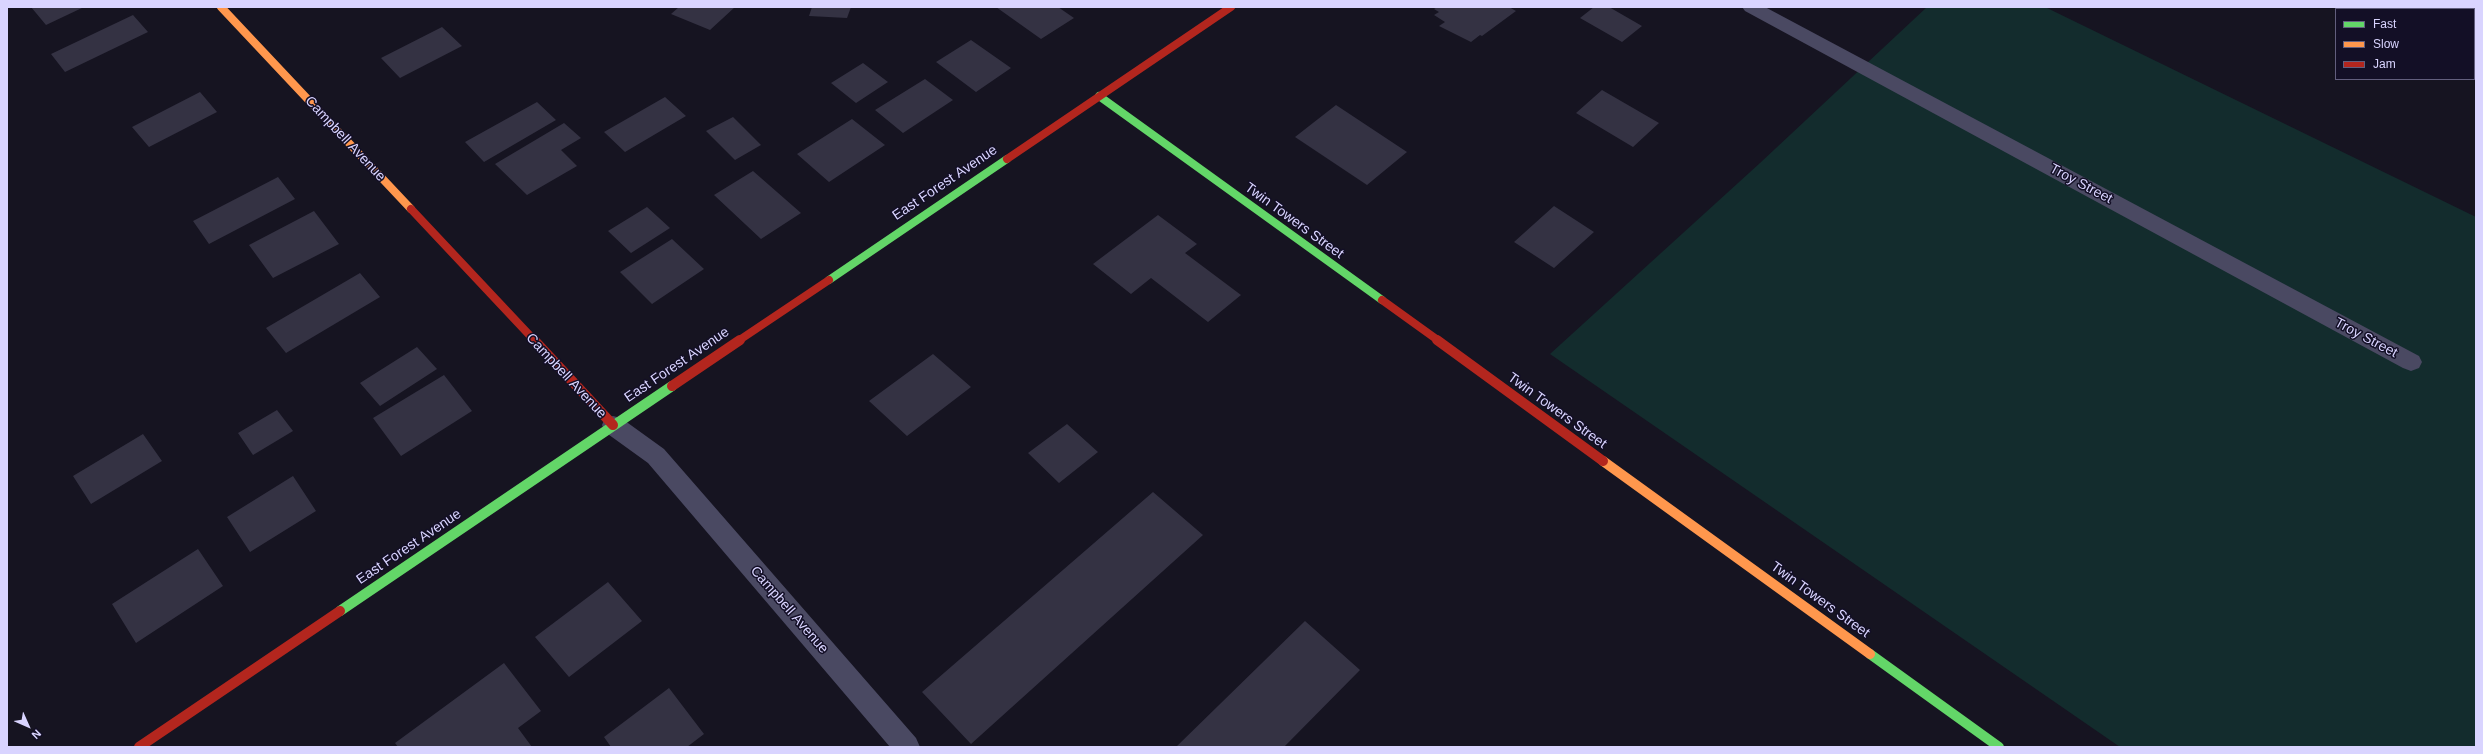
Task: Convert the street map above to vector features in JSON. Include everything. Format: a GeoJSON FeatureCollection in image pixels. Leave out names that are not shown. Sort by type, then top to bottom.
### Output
{"type":"FeatureCollection","features":[{"type":"Feature","properties":{"kind":"street","name":"Campbell Avenue"},"geometry":{"type":"LineString","coordinates":[[221,7],[613,425]]}},
{"type":"Feature","properties":{"kind":"street","name":"East Forest Avenue"},"geometry":{"type":"LineString","coordinates":[[139,747],[1231,7]]}},
{"type":"Feature","properties":{"kind":"street","name":"Twin Towers Street"},"geometry":{"type":"LineString","coordinates":[[1099,96],[1999,747]]}},
{"type":"Feature","properties":{"kind":"lane","name":"Troy Street"},"geometry":{"type":"LineString","coordinates":[[1751,7],[2411,362]]}},
{"type":"Feature","properties":{"kind":"lane","name":"Campbell Avenue"},"geometry":{"type":"LineString","coordinates":[[613,425],[656,456],[907,747]]}},
{"type":"Feature","properties":{"kind":"green space"},"geometry":{"type":"Polygon","coordinates":[[[1927,7],[2045,7],[2476,217],[2476,747],[2120,747],[1550,354],[1760,163],[1927,7]]]}},
{"type":"Feature","properties":{"kind":"building"},"geometry":{"type":"Polygon","coordinates":[[[31,7],[84,7],[46,25],[31,7]]]}},
{"type":"Feature","properties":{"kind":"building"},"geometry":{"type":"Polygon","coordinates":[[[679,7],[735,7],[710,30],[671,14],[679,7]]]}},
{"type":"Feature","properties":{"kind":"building"},"geometry":{"type":"Polygon","coordinates":[[[812,7],[851,7],[847,18],[809,16],[812,7]]]}},
{"type":"Feature","properties":{"kind":"building"},"geometry":{"type":"Polygon","coordinates":[[[996,7],[1058,7],[1074,18],[1041,39],[996,7]]]}},
{"type":"Feature","properties":{"kind":"building"},"geometry":{"type":"Polygon","coordinates":[[[1437,7],[1509,7],[1516,11],[1482,36],[1480,35],[1471,42],[1439,26],[1445,22],[1434,15],[1439,12],[1434,9],[1437,7]]]}},
{"type":"Feature","properties":{"kind":"building"},"geometry":{"type":"Polygon","coordinates":[[[1594,7],[1609,7],[1642,26],[1622,42],[1580,18],[1594,7]]]}},
{"type":"Feature","properties":{"kind":"building"},"geometry":{"type":"Polygon","coordinates":[[[2368,7],[2423,8],[2368,8],[2368,7]]]}},
{"type":"Feature","properties":{"kind":"building"},"geometry":{"type":"Polygon","coordinates":[[[133,15],[148,32],[65,72],[51,54],[133,15]]]}},
{"type":"Feature","properties":{"kind":"building"},"geometry":{"type":"Polygon","coordinates":[[[442,27],[462,46],[400,78],[381,58],[442,27]]]}},
{"type":"Feature","properties":{"kind":"building"},"geometry":{"type":"Polygon","coordinates":[[[2475,34],[2476,35],[2475,64],[2475,34]]]}},
{"type":"Feature","properties":{"kind":"building"},"geometry":{"type":"Polygon","coordinates":[[[971,40],[1011,68],[976,92],[936,62],[971,40]]]}},
{"type":"Feature","properties":{"kind":"building"},"geometry":{"type":"Polygon","coordinates":[[[863,63],[888,82],[856,103],[831,83],[863,63]]]}},
{"type":"Feature","properties":{"kind":"building"},"geometry":{"type":"Polygon","coordinates":[[[925,79],[953,100],[903,133],[875,110],[925,79]]]}},
{"type":"Feature","properties":{"kind":"building"},"geometry":{"type":"Polygon","coordinates":[[[1602,90],[1659,123],[1633,147],[1576,113],[1602,90]]]}},
{"type":"Feature","properties":{"kind":"building"},"geometry":{"type":"Polygon","coordinates":[[[200,92],[217,112],[149,147],[132,127],[200,92]]]}},
{"type":"Feature","properties":{"kind":"building"},"geometry":{"type":"Polygon","coordinates":[[[665,97],[686,116],[625,152],[604,132],[665,97]]]}},
{"type":"Feature","properties":{"kind":"building"},"geometry":{"type":"Polygon","coordinates":[[[537,102],[556,120],[484,162],[465,142],[537,102]]]}},
{"type":"Feature","properties":{"kind":"building"},"geometry":{"type":"Polygon","coordinates":[[[1336,105],[1407,152],[1367,185],[1295,137],[1336,105]]]}},
{"type":"Feature","properties":{"kind":"building"},"geometry":{"type":"Polygon","coordinates":[[[733,117],[761,145],[735,160],[706,131],[733,117]]]}},
{"type":"Feature","properties":{"kind":"building"},"geometry":{"type":"Polygon","coordinates":[[[852,119],[885,145],[829,182],[797,154],[852,119]]]}},
{"type":"Feature","properties":{"kind":"building"},"geometry":{"type":"Polygon","coordinates":[[[564,123],[581,138],[561,150],[577,166],[527,195],[495,164],[564,123]]]}},
{"type":"Feature","properties":{"kind":"building"},"geometry":{"type":"Polygon","coordinates":[[[753,171],[801,213],[761,239],[714,195],[753,171]]]}},
{"type":"Feature","properties":{"kind":"building"},"geometry":{"type":"Polygon","coordinates":[[[278,177],[295,199],[209,244],[193,221],[278,177]]]}},
{"type":"Feature","properties":{"kind":"building"},"geometry":{"type":"Polygon","coordinates":[[[1554,206],[1594,232],[1554,268],[1514,242],[1554,206]]]}},
{"type":"Feature","properties":{"kind":"building"},"geometry":{"type":"Polygon","coordinates":[[[647,207],[670,228],[631,253],[608,231],[647,207]]]}},
{"type":"Feature","properties":{"kind":"building"},"geometry":{"type":"Polygon","coordinates":[[[314,211],[339,244],[273,278],[249,245],[314,211]]]}},
{"type":"Feature","properties":{"kind":"building"},"geometry":{"type":"Polygon","coordinates":[[[1158,215],[1197,244],[1185,253],[1241,295],[1208,322],[1151,278],[1131,294],[1093,264],[1158,215]]]}},
{"type":"Feature","properties":{"kind":"building"},"geometry":{"type":"Polygon","coordinates":[[[672,239],[704,269],[652,304],[620,272],[672,239]]]}},
{"type":"Feature","properties":{"kind":"building"},"geometry":{"type":"Polygon","coordinates":[[[360,273],[380,297],[286,353],[266,328],[360,273]]]}},
{"type":"Feature","properties":{"kind":"building"},"geometry":{"type":"Polygon","coordinates":[[[417,347],[437,369],[380,406],[360,383],[417,347]]]}},
{"type":"Feature","properties":{"kind":"building"},"geometry":{"type":"Polygon","coordinates":[[[933,354],[971,387],[907,436],[869,401],[933,354]]]}},
{"type":"Feature","properties":{"kind":"building"},"geometry":{"type":"Polygon","coordinates":[[[444,375],[472,411],[401,456],[373,418],[444,375]]]}},
{"type":"Feature","properties":{"kind":"building"},"geometry":{"type":"Polygon","coordinates":[[[277,410],[293,431],[253,455],[238,433],[277,410]]]}},
{"type":"Feature","properties":{"kind":"building"},"geometry":{"type":"Polygon","coordinates":[[[1067,424],[1098,452],[1059,483],[1028,453],[1067,424]]]}},
{"type":"Feature","properties":{"kind":"building"},"geometry":{"type":"Polygon","coordinates":[[[143,434],[162,461],[91,504],[73,476],[143,434]]]}},
{"type":"Feature","properties":{"kind":"building"},"geometry":{"type":"Polygon","coordinates":[[[293,476],[316,511],[250,552],[227,517],[293,476]]]}},
{"type":"Feature","properties":{"kind":"building"},"geometry":{"type":"Polygon","coordinates":[[[1153,492],[1203,535],[971,744],[922,692],[1153,492]]]}},
{"type":"Feature","properties":{"kind":"building"},"geometry":{"type":"Polygon","coordinates":[[[198,549],[223,586],[136,643],[112,604],[198,549]]]}},
{"type":"Feature","properties":{"kind":"building"},"geometry":{"type":"Polygon","coordinates":[[[608,582],[642,621],[569,677],[535,637],[608,582]]]}},
{"type":"Feature","properties":{"kind":"building"},"geometry":{"type":"Polygon","coordinates":[[[1305,621],[1360,670],[1284,747],[1176,747],[1305,621]]]}},
{"type":"Feature","properties":{"kind":"building"},"geometry":{"type":"Polygon","coordinates":[[[504,663],[541,711],[518,728],[532,747],[398,747],[395,743],[504,663]]]}},
{"type":"Feature","properties":{"kind":"building"},"geometry":{"type":"Polygon","coordinates":[[[669,688],[704,734],[687,747],[611,747],[604,737],[669,688]]]}},
{"type":"Feature","properties":{"kind":"traffic: fast"},"geometry":{"type":"LineString","coordinates":[[1099,96],[1382,300]]}},
{"type":"Feature","properties":{"kind":"traffic: fast"},"geometry":{"type":"LineString","coordinates":[[829,280],[1007,159]]}},
{"type":"Feature","properties":{"kind":"traffic: fast"},"geometry":{"type":"LineString","coordinates":[[340,611],[672,386]]}},
{"type":"Feature","properties":{"kind":"traffic: fast"},"geometry":{"type":"LineString","coordinates":[[1870,654],[1999,747]]}},
{"type":"Feature","properties":{"kind":"traffic: slow"},"geometry":{"type":"LineString","coordinates":[[221,7],[411,209]]}},
{"type":"Feature","properties":{"kind":"traffic: slow"},"geometry":{"type":"LineString","coordinates":[[1603,461],[1870,654]]}},
{"type":"Feature","properties":{"kind":"traffic: jam"},"geometry":{"type":"LineString","coordinates":[[1007,159],[1231,7]]}},
{"type":"Feature","properties":{"kind":"traffic: jam"},"geometry":{"type":"LineString","coordinates":[[411,209],[613,425]]}},
{"type":"Feature","properties":{"kind":"traffic: jam"},"geometry":{"type":"LineString","coordinates":[[672,386],[829,280]]}},
{"type":"Feature","properties":{"kind":"traffic: jam"},"geometry":{"type":"LineString","coordinates":[[1382,300],[1603,461]]}},
{"type":"Feature","properties":{"kind":"traffic: jam"},"geometry":{"type":"LineString","coordinates":[[139,747],[340,611]]}}]}
